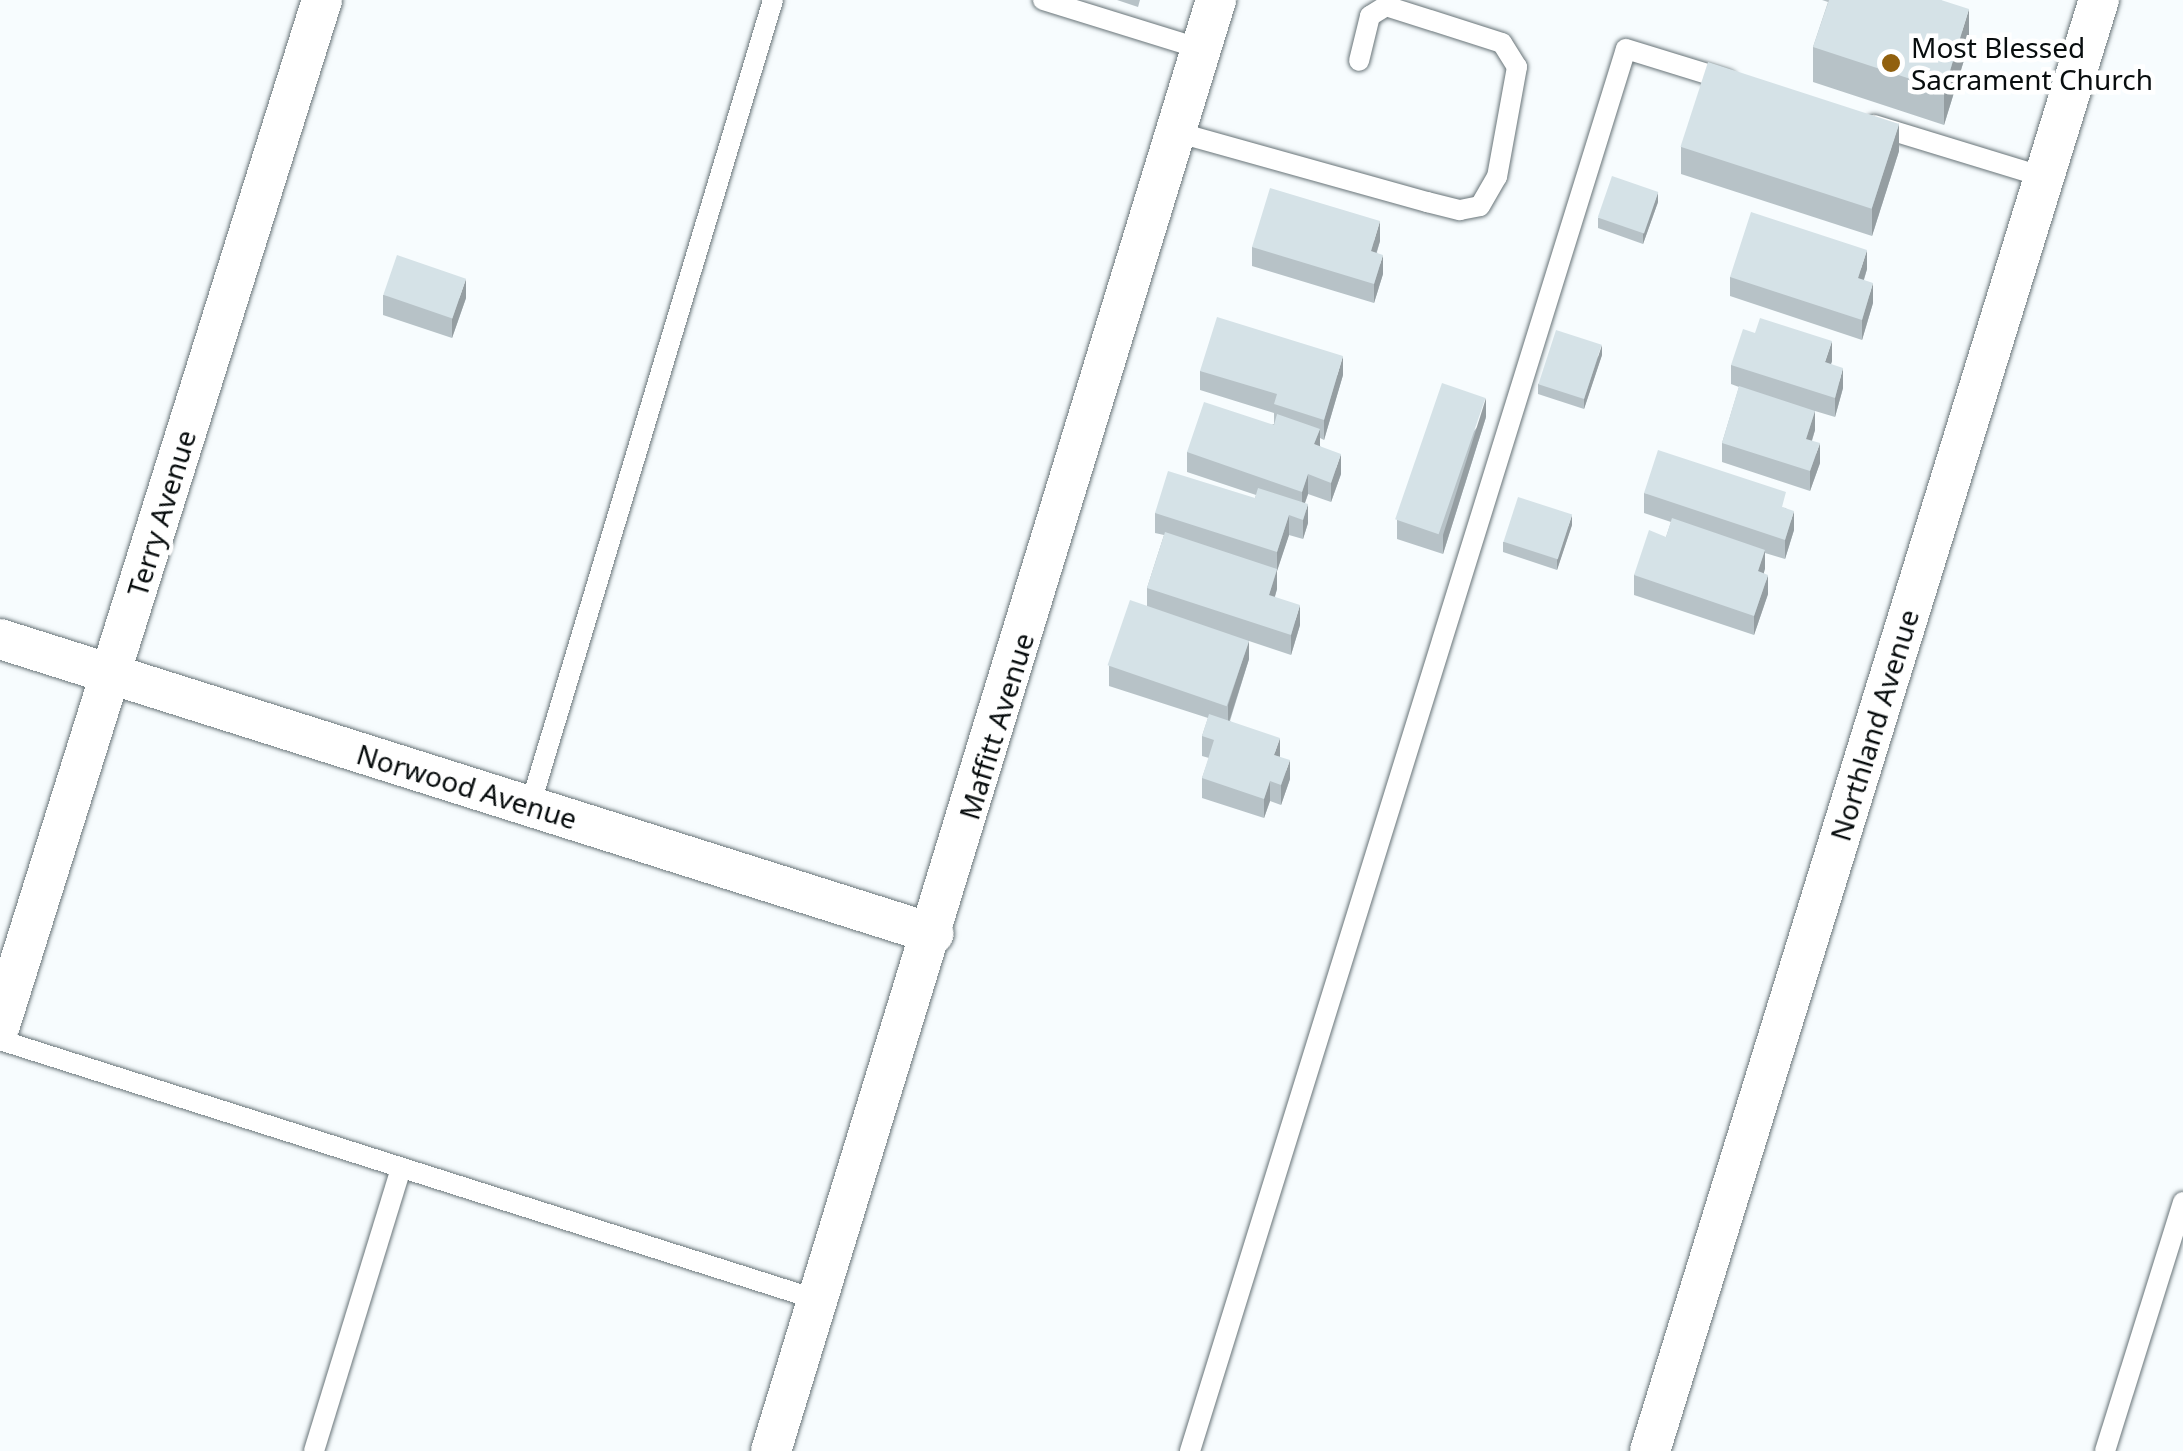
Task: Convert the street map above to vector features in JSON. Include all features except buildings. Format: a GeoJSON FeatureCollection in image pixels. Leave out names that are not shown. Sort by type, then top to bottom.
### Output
{"type":"FeatureCollection","features":[{"type":"Feature","properties":{"kind":"street","name":"Terry Avenue"},"geometry":{"type":"LineString","coordinates":[[0,1026],[322,0]]}},
{"type":"Feature","properties":{"kind":"street","name":"Maffitt Avenue"},"geometry":{"type":"LineString","coordinates":[[771,1451],[934,934],[1216,0]]}},
{"type":"Feature","properties":{"kind":"street","name":"Northland Avenue"},"geometry":{"type":"LineString","coordinates":[[1650,1451],[2099,0]]}},
{"type":"Feature","properties":{"kind":"street","name":"Norwood Avenue"},"geometry":{"type":"LineString","coordinates":[[0,639],[934,934]]}},
{"type":"Feature","properties":{"kind":"lane"},"geometry":{"type":"LineString","coordinates":[[530,806],[773,0]]}},
{"type":"Feature","properties":{"kind":"lane"},"geometry":{"type":"LineString","coordinates":[[1043,0],[1201,49]]}},
{"type":"Feature","properties":{"kind":"lane"},"geometry":{"type":"LineString","coordinates":[[1176,132],[1443,206],[1480,206],[1497,178],[1517,67],[1502,44],[1386,6],[1370,16],[1359,61]]}},
{"type":"Feature","properties":{"kind":"lane"},"geometry":{"type":"LineString","coordinates":[[1190,1451],[1626,49],[1740,84]]}},
{"type":"Feature","properties":{"kind":"lane"},"geometry":{"type":"LineString","coordinates":[[1854,119],[2044,176]]}},
{"type":"Feature","properties":{"kind":"lane"},"geometry":{"type":"LineString","coordinates":[[0,1040],[818,1300]]}},
{"type":"Feature","properties":{"kind":"lane"},"geometry":{"type":"LineString","coordinates":[[314,1451],[402,1168]]}},
{"type":"Feature","properties":{"kind":"lane"},"geometry":{"type":"LineString","coordinates":[[2105,1451],[2183,1202]]}},
{"type":"Feature","properties":{"kind":"place","name":"Most Blessed Sacrament Church"},"geometry":{"type":"Point","coordinates":[1891,63]}}]}
